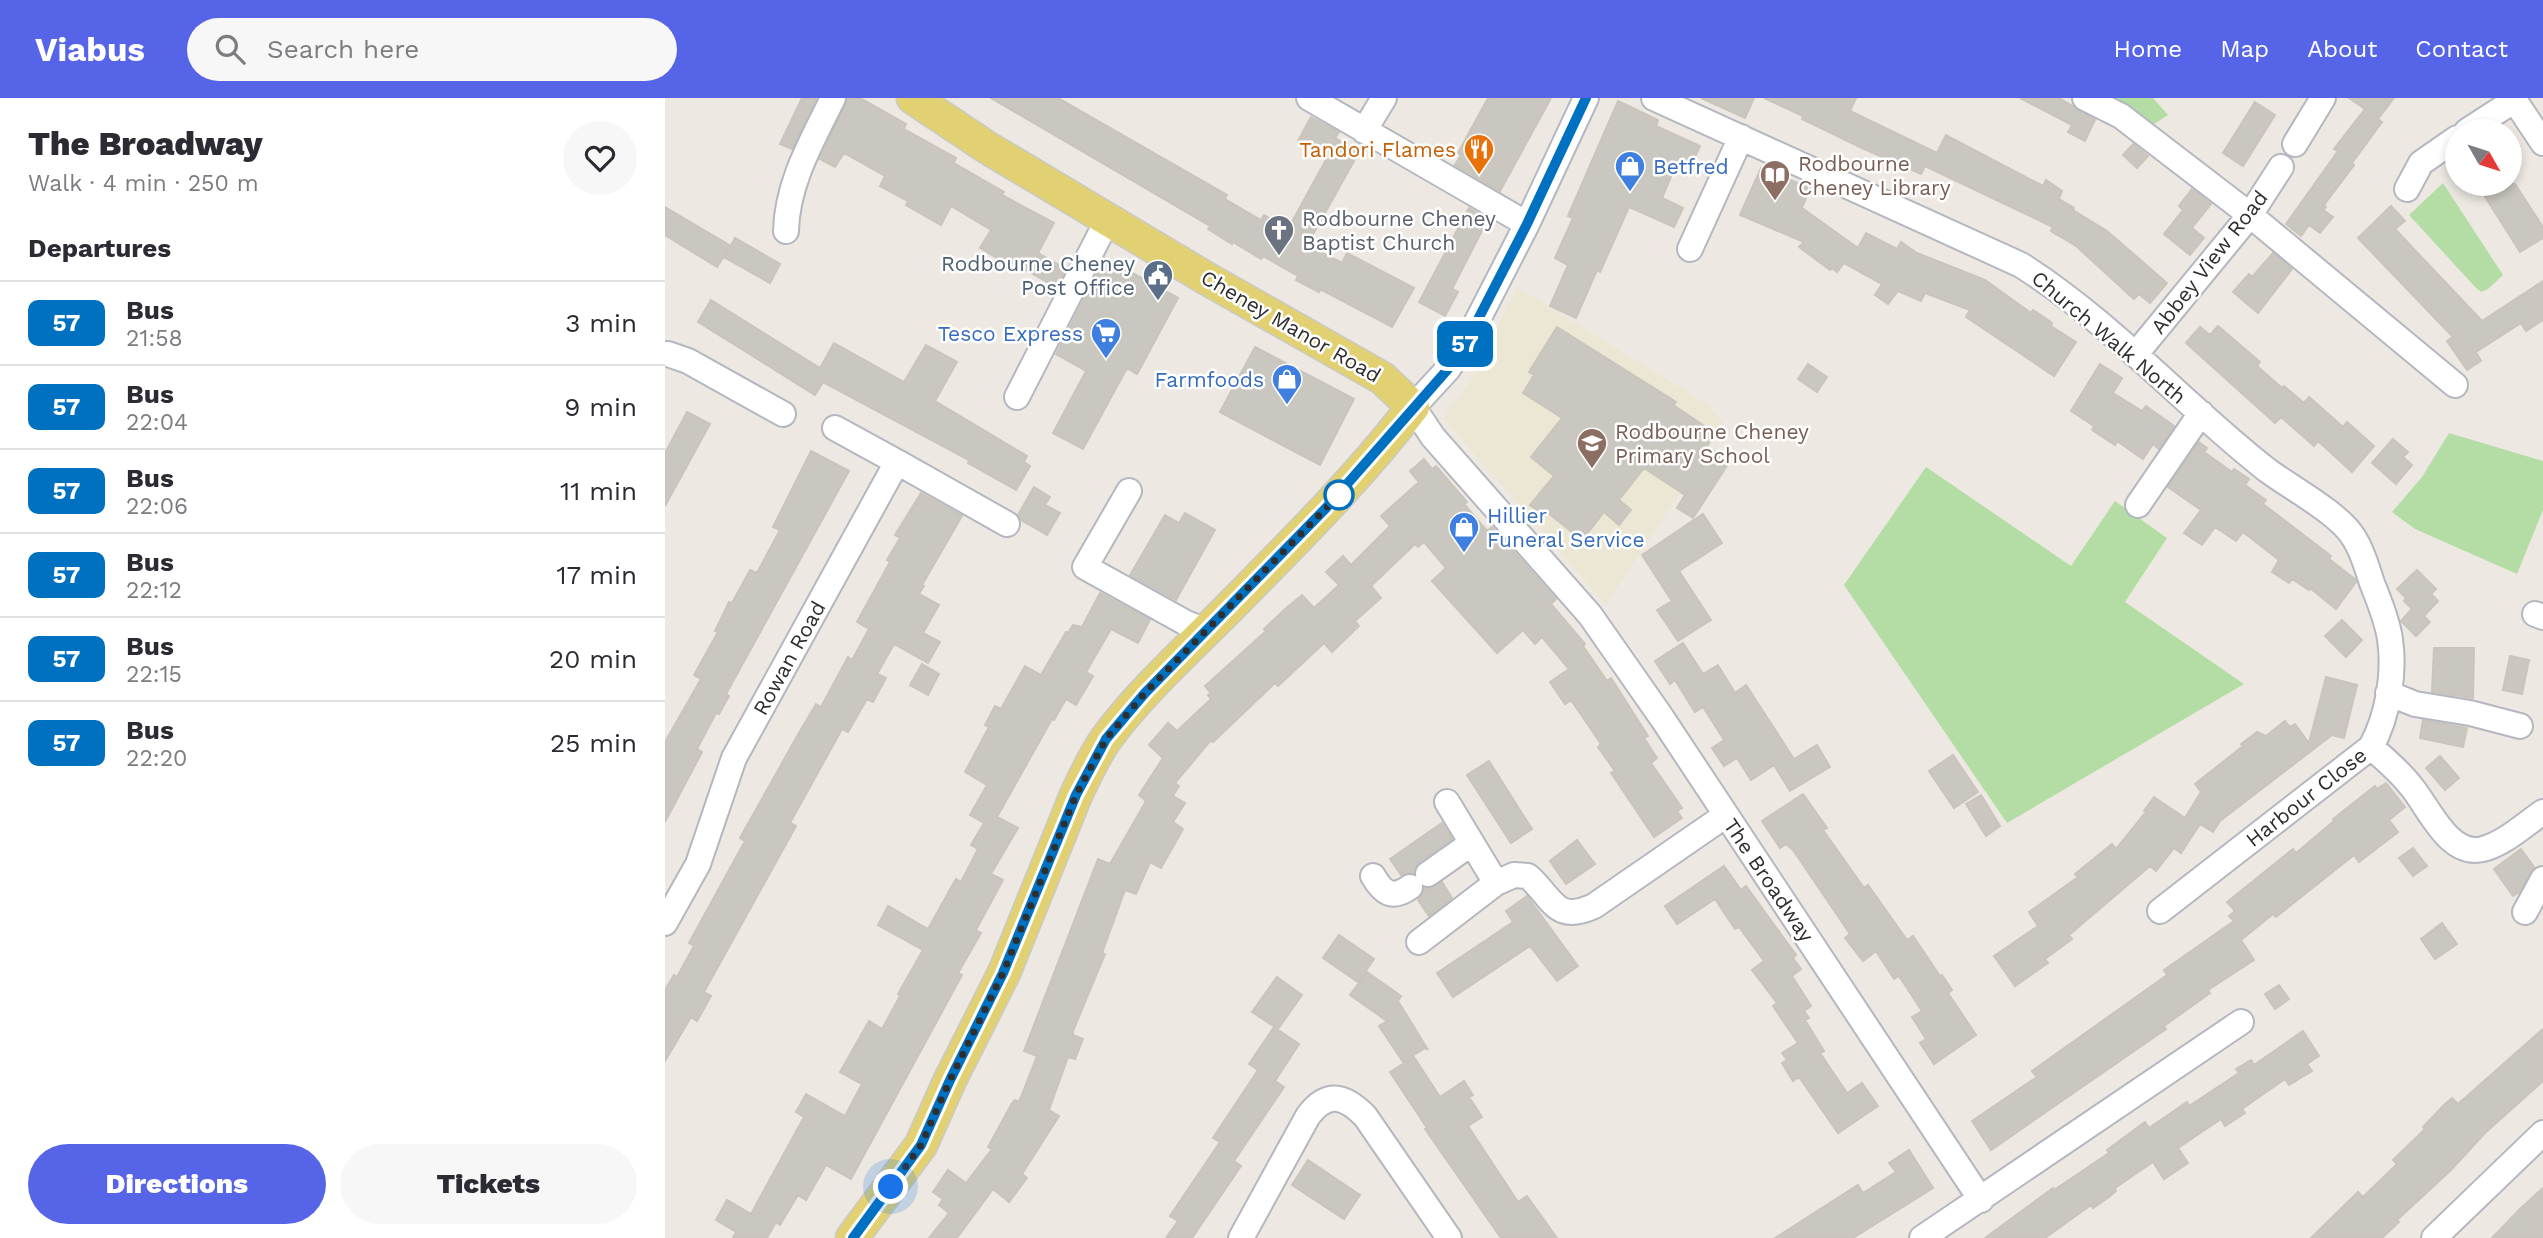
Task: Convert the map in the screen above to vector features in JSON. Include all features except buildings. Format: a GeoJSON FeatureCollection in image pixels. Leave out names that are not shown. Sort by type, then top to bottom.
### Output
{"type":"FeatureCollection","features":[{"type":"Feature","properties":{"kind":"main road","name":"Cheney Manor Road"},"geometry":{"type":"LineString","coordinates":[[913,98],[988,148],[1204,277],[1382,378],[1413,407]]}},
{"type":"Feature","properties":{"kind":"main road"},"geometry":{"type":"LineString","coordinates":[[852,1238],[921,1145],[1003,973],[1056,841],[1089,768],[1106,739],[1145,693],[1326,508],[1388,440],[1413,407]]}},
{"type":"Feature","properties":{"kind":"street"},"geometry":{"type":"LineString","coordinates":[[786,231],[786,210],[793,184],[833,98]]}},
{"type":"Feature","properties":{"kind":"street"},"geometry":{"type":"LineString","coordinates":[[1309,98],[1527,224]]}},
{"type":"Feature","properties":{"kind":"street"},"geometry":{"type":"LineString","coordinates":[[1364,131],[1384,98]]}},
{"type":"Feature","properties":{"kind":"street"},"geometry":{"type":"LineString","coordinates":[[1413,407],[1448,369],[1466,342],[1527,224],[1586,98]]}},
{"type":"Feature","properties":{"kind":"street","name":"Church Walk North"},"geometry":{"type":"LineString","coordinates":[[1654,98],[2021,265],[2059,291],[2266,469],[2348,530]]}},
{"type":"Feature","properties":{"kind":"street"},"geometry":{"type":"LineString","coordinates":[[2085,98],[2121,116],[2250,215],[2455,384]]}},
{"type":"Feature","properties":{"kind":"street"},"geometry":{"type":"LineString","coordinates":[[2295,144],[2323,98]]}},
{"type":"Feature","properties":{"kind":"street"},"geometry":{"type":"LineString","coordinates":[[2485,119],[2514,99],[2543,143]]}},
{"type":"Feature","properties":{"kind":"street"},"geometry":{"type":"LineString","coordinates":[[1690,250],[1741,137]]}},
{"type":"Feature","properties":{"kind":"street"},"geometry":{"type":"LineString","coordinates":[[2407,189],[2421,163],[2445,146]]}},
{"type":"Feature","properties":{"kind":"street","name":"Abbey View Road"},"geometry":{"type":"LineString","coordinates":[[2135,355],[2250,215],[2281,167]]}},
{"type":"Feature","properties":{"kind":"street"},"geometry":{"type":"LineString","coordinates":[[1017,397],[1108,219]]}},
{"type":"Feature","properties":{"kind":"street"},"geometry":{"type":"LineString","coordinates":[[666,352],[688,361],[783,414]]}},
{"type":"Feature","properties":{"kind":"street","name":"The Broadway"},"geometry":{"type":"LineString","coordinates":[[1413,407],[1433,437],[1590,615],[1981,1200]]}},
{"type":"Feature","properties":{"kind":"street"},"geometry":{"type":"LineString","coordinates":[[2139,505],[2201,413]]}},
{"type":"Feature","properties":{"kind":"street"},"geometry":{"type":"LineString","coordinates":[[835,428],[1007,524]]}},
{"type":"Feature","properties":{"kind":"street","name":"Rowan Road"},"geometry":{"type":"LineString","coordinates":[[665,923],[698,864],[734,758],[897,462]]}},
{"type":"Feature","properties":{"kind":"street"},"geometry":{"type":"LineString","coordinates":[[1129,491],[1085,567],[1186,623],[1206,631]]}},
{"type":"Feature","properties":{"kind":"street","name":"Harbour Close"},"geometry":{"type":"LineString","coordinates":[[2160,911],[2371,747],[2384,720],[2391,653],[2387,624],[2361,552],[2348,530]]}},
{"type":"Feature","properties":{"kind":"street"},"geometry":{"type":"LineString","coordinates":[[2388,693],[2415,704],[2470,713],[2520,726]]}},
{"type":"Feature","properties":{"kind":"street"},"geometry":{"type":"LineString","coordinates":[[2371,747],[2409,783],[2447,836],[2468,849],[2483,849],[2542,815]]}},
{"type":"Feature","properties":{"kind":"street"},"geometry":{"type":"LineString","coordinates":[[1447,802],[1472,843],[1486,891]]}},
{"type":"Feature","properties":{"kind":"street"},"geometry":{"type":"LineString","coordinates":[[1419,942],[1486,891],[1514,875],[1528,876],[1568,914],[1594,906],[1726,815]]}},
{"type":"Feature","properties":{"kind":"street"},"geometry":{"type":"LineString","coordinates":[[1373,876],[1381,889],[1391,895],[1398,894],[1472,843]]}},
{"type":"Feature","properties":{"kind":"street"},"geometry":{"type":"LineString","coordinates":[[2525,912],[2543,879]]}},
{"type":"Feature","properties":{"kind":"street"},"geometry":{"type":"LineString","coordinates":[[1922,1238],[2241,1022]]}},
{"type":"Feature","properties":{"kind":"street"},"geometry":{"type":"LineString","coordinates":[[1241,1238],[1308,1116],[1321,1103],[1342,1098],[1351,1102],[1365,1116],[1449,1238]]}},
{"type":"Feature","properties":{"kind":"street"},"geometry":{"type":"LineString","coordinates":[[2434,1238],[2543,1133]]}},
{"type":"Feature","properties":{"kind":"shaded area","name":"Rodbourne Cheney Primary School"},"geometry":{"type":"Polygon","coordinates":[[[1517,287],[1707,404],[1725,425],[1606,605],[1443,418],[1470,382],[1517,287]]]}},
{"type":"Feature","properties":{"kind":"green space"},"geometry":{"type":"Polygon","coordinates":[[[2100,98],[2153,98],[2168,115],[2151,126],[2100,98]]]}},
{"type":"Feature","properties":{"kind":"green space"},"geometry":{"type":"Polygon","coordinates":[[[2443,183],[2445,196],[2451,196],[2503,275],[2481,292],[2409,215],[2443,183]]]}},
{"type":"Feature","properties":{"kind":"green space"},"geometry":{"type":"Polygon","coordinates":[[[2449,433],[2543,461],[2543,510],[2517,574],[2415,529],[2392,512],[2422,477],[2449,433]]]}},
{"type":"Feature","properties":{"kind":"green space"},"geometry":{"type":"Polygon","coordinates":[[[1926,467],[2071,566],[2115,501],[2167,538],[2125,602],[2244,684],[2007,823],[1844,585],[1926,467]]]}},
{"type":"Feature","properties":{"kind":"bus line","name":"57"},"geometry":{"type":"LineString","coordinates":[[853,1238],[921,1145],[1003,973],[1076,795],[1106,739],[1145,693],[1326,508],[1448,369],[1470,335],[1527,224],[1586,98]]}},
{"type":"Feature","properties":{"kind":"place","name":"Tandori Flames"},"geometry":{"type":"Point","coordinates":[1479,176]}},
{"type":"Feature","properties":{"kind":"place","name":"Betfred"},"geometry":{"type":"Point","coordinates":[1630,193]}},
{"type":"Feature","properties":{"kind":"place","name":"Rodbourne Cheney Library"},"geometry":{"type":"Point","coordinates":[1775,202]}},
{"type":"Feature","properties":{"kind":"place","name":"Rodbourne Cheney Baptist Church"},"geometry":{"type":"Point","coordinates":[1279,257]}},
{"type":"Feature","properties":{"kind":"place","name":"Rodbourne Cheney Post Office"},"geometry":{"type":"Point","coordinates":[1158,302]}},
{"type":"Feature","properties":{"kind":"place","name":"Tesco Express"},"geometry":{"type":"Point","coordinates":[1106,360]}},
{"type":"Feature","properties":{"kind":"place","name":"Farmfoods"},"geometry":{"type":"Point","coordinates":[1287,406]}},
{"type":"Feature","properties":{"kind":"place","name":"Rodbourne Cheney Primary School"},"geometry":{"type":"Point","coordinates":[1592,470]}},
{"type":"Feature","properties":{"kind":"place","name":"Hillier Funeral Service"},"geometry":{"type":"Point","coordinates":[1464,554]}},
{"type":"Feature","properties":{"kind":"route"},"geometry":{"type":"LineString","coordinates":[[891,1187],[921,1145],[950,1080],[977,1029],[1025,922],[1076,795],[1106,739],[1145,693],[1339,495]]}}]}
